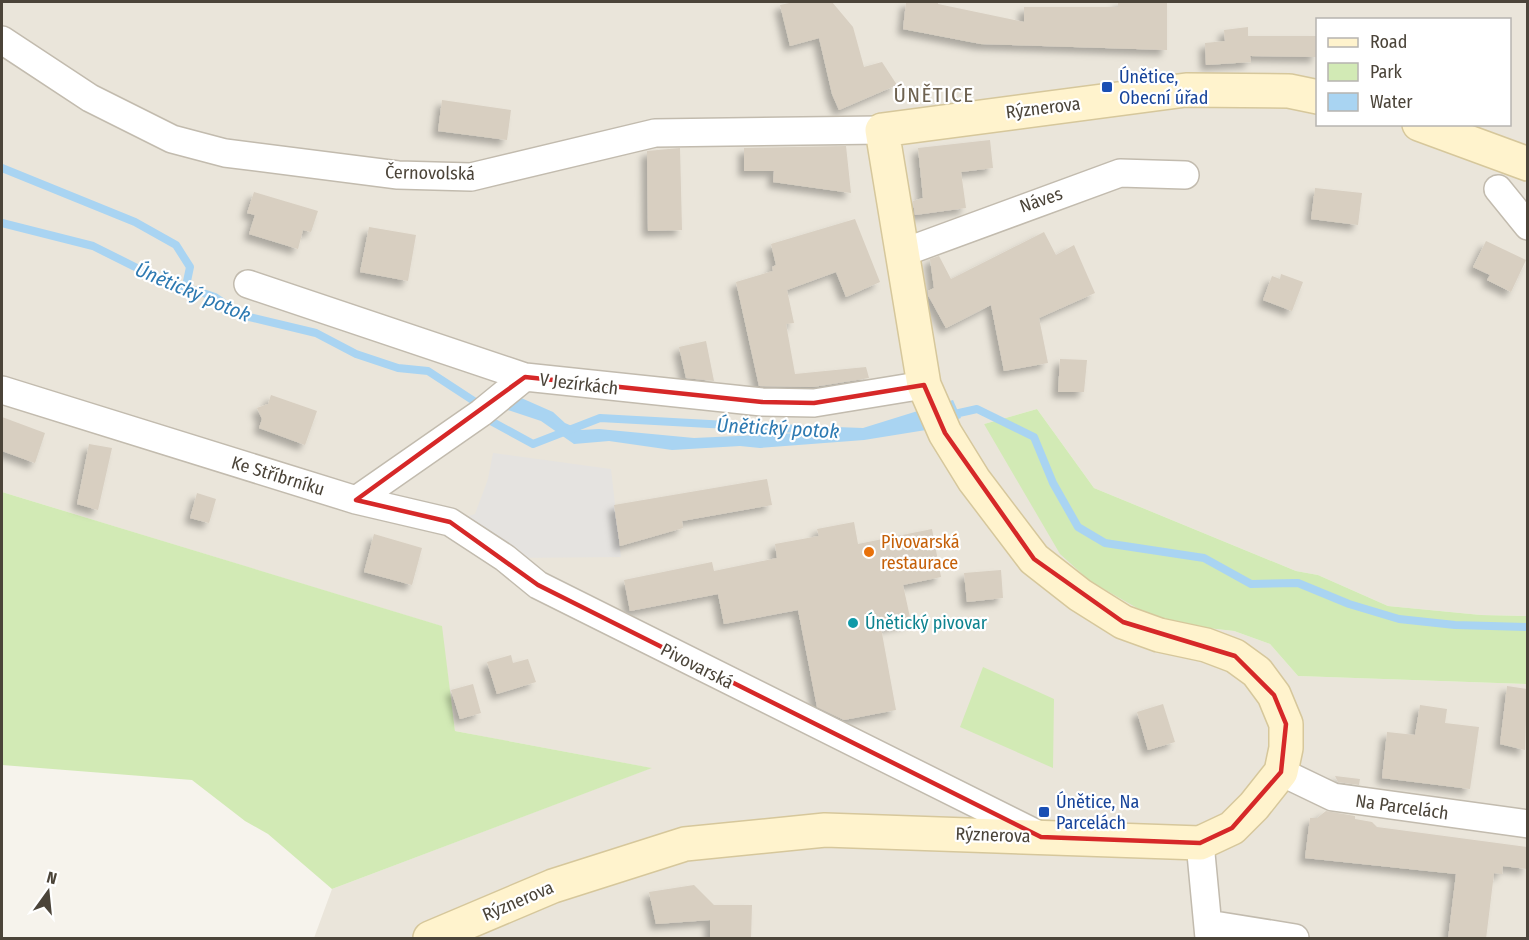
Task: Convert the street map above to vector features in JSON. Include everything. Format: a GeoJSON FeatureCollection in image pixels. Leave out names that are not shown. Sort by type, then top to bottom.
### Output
{"type":"FeatureCollection","features":[{"type":"Feature","properties":{"kind":"street","name":"Černovolská"},"geometry":{"type":"LineString","coordinates":[[2,40],[90,98],[172,139],[225,153],[398,175],[471,177],[655,133],[882,130]]}},
{"type":"Feature","properties":{"kind":"street","name":"Rýznerova"},"geometry":{"type":"LineString","coordinates":[[882,130],[1186,90],[1289,91],[1316,97]]}},
{"type":"Feature","properties":{"kind":"street"},"geometry":{"type":"LineString","coordinates":[[1424,126],[1527,164]]}},
{"type":"Feature","properties":{"kind":"street"},"geometry":{"type":"LineString","coordinates":[[882,130],[924,386]]}},
{"type":"Feature","properties":{"kind":"street","name":"Náves"},"geometry":{"type":"LineString","coordinates":[[902,253],[1120,172],[1185,175]]}},
{"type":"Feature","properties":{"kind":"street"},"geometry":{"type":"LineString","coordinates":[[1498,189],[1527,226]]}},
{"type":"Feature","properties":{"kind":"street","name":"V Jezírkách"},"geometry":{"type":"LineString","coordinates":[[248,284],[520,380],[762,402],[814,403],[924,386]]}},
{"type":"Feature","properties":{"kind":"street"},"geometry":{"type":"LineString","coordinates":[[356,500],[482,413],[520,380]]}},
{"type":"Feature","properties":{"kind":"street","name":"Rýznerova"},"geometry":{"type":"LineString","coordinates":[[430,939],[553,886],[685,844],[825,830],[1200,843],[1232,828],[1254,806],[1281,772],[1287,748],[1286,724],[1274,695],[1257,672],[1235,656],[1206,645],[1159,635],[1123,622],[1080,595],[1034,559],[974,480],[945,433],[924,386]]}},
{"type":"Feature","properties":{"kind":"street","name":"Ke Stříbrníku"},"geometry":{"type":"LineString","coordinates":[[2,390],[356,500]]}},
{"type":"Feature","properties":{"kind":"street","name":"Pivovarská"},"geometry":{"type":"LineString","coordinates":[[356,500],[450,522],[505,558],[538,585],[1041,837]]}},
{"type":"Feature","properties":{"kind":"street","name":"Na Parcelách"},"geometry":{"type":"LineString","coordinates":[[1281,772],[1333,797],[1527,824]]}},
{"type":"Feature","properties":{"kind":"street"},"geometry":{"type":"LineString","coordinates":[[1200,843],[1208,932],[1295,939]]}},
{"type":"Feature","properties":{"kind":"highlighted area"},"geometry":{"type":"Polygon","coordinates":[[[525,377],[762,402],[814,403],[924,385],[945,433],[1034,559],[1123,622],[1235,656],[1274,695],[1286,724],[1281,772],[1232,828],[1200,843],[1041,837],[538,585],[450,522],[356,500],[525,377]]]}},
{"type":"Feature","properties":{"kind":"shaded area"},"geometry":{"type":"Polygon","coordinates":[[[2,2],[1527,2],[1527,616],[1481,615],[1388,606],[1318,575],[1296,571],[1094,488],[1037,409],[984,424],[1163,623],[1234,631],[1270,644],[1298,676],[1527,684],[1527,938],[314,938],[332,889],[651,768],[455,731],[441,626],[2,492],[2,2]]]}},
{"type":"Feature","properties":{"kind":"shaded area"},"geometry":{"type":"Polygon","coordinates":[[[493,453],[611,469],[621,557],[505,558],[450,522],[475,514],[488,479],[493,453]]]}},
{"type":"Feature","properties":{"kind":"green space"},"geometry":{"type":"Polygon","coordinates":[[[1037,409],[1094,488],[1296,571],[1318,575],[1388,606],[1481,615],[1527,616],[1527,684],[1298,676],[1270,644],[1234,631],[1163,623],[1090,581],[1060,554],[984,424],[1037,409]]]}},
{"type":"Feature","properties":{"kind":"green space"},"geometry":{"type":"Polygon","coordinates":[[[2,492],[442,626],[455,731],[652,768],[332,889],[268,834],[245,821],[192,780],[2,765],[2,492]]]}},
{"type":"Feature","properties":{"kind":"green space"},"geometry":{"type":"Polygon","coordinates":[[[983,667],[1054,699],[1053,768],[960,727],[983,667]]]}},
{"type":"Feature","properties":{"kind":"water"},"geometry":{"type":"Polygon","coordinates":[[[519,397],[553,412],[565,423],[581,430],[599,429],[694,438],[823,432],[836,427],[863,428],[953,400],[961,418],[926,430],[864,440],[760,448],[740,446],[672,450],[609,441],[574,444],[541,421],[505,409],[519,397]]]}},
{"type":"Feature","properties":{"kind":"building"},"geometry":{"type":"Polygon","coordinates":[[[794,2],[832,2],[853,27],[864,67],[882,62],[897,85],[839,110],[832,94],[819,38],[790,46],[780,5],[794,2]]]}},
{"type":"Feature","properties":{"kind":"building"},"geometry":{"type":"Polygon","coordinates":[[[906,2],[938,2],[938,4],[1024,22],[1024,7],[1118,7],[1118,2],[1167,2],[1167,50],[981,44],[903,29],[906,2]]]}},
{"type":"Feature","properties":{"kind":"building"},"geometry":{"type":"Polygon","coordinates":[[[1248,27],[1248,36],[1316,36],[1316,57],[1250,56],[1251,62],[1206,65],[1205,43],[1225,41],[1224,30],[1248,27]]]}},
{"type":"Feature","properties":{"kind":"building"},"geometry":{"type":"Polygon","coordinates":[[[442,100],[511,110],[507,140],[438,131],[442,100]]]}},
{"type":"Feature","properties":{"kind":"building"},"geometry":{"type":"Polygon","coordinates":[[[990,140],[993,168],[961,172],[966,208],[915,215],[913,201],[923,198],[918,148],[990,140]]]}},
{"type":"Feature","properties":{"kind":"building"},"geometry":{"type":"Polygon","coordinates":[[[846,146],[851,193],[773,182],[774,171],[744,171],[744,148],[846,146]]]}},
{"type":"Feature","properties":{"kind":"building"},"geometry":{"type":"Polygon","coordinates":[[[680,148],[682,230],[648,231],[647,151],[680,148]]]}},
{"type":"Feature","properties":{"kind":"building"},"geometry":{"type":"Polygon","coordinates":[[[1315,188],[1362,193],[1358,225],[1311,219],[1315,188]]]}},
{"type":"Feature","properties":{"kind":"building"},"geometry":{"type":"Polygon","coordinates":[[[254,192],[318,211],[311,232],[303,230],[298,249],[249,234],[255,215],[247,213],[254,192]]]}},
{"type":"Feature","properties":{"kind":"building"},"geometry":{"type":"Polygon","coordinates":[[[855,219],[880,282],[846,297],[836,272],[787,290],[794,323],[786,324],[795,374],[866,367],[869,378],[813,387],[759,386],[736,282],[773,271],[772,267],[776,265],[771,244],[855,219]]]}},
{"type":"Feature","properties":{"kind":"building"},"geometry":{"type":"Polygon","coordinates":[[[369,227],[416,235],[408,281],[360,272],[369,227]]]}},
{"type":"Feature","properties":{"kind":"building"},"geometry":{"type":"Polygon","coordinates":[[[1044,232],[1056,255],[1074,245],[1095,293],[1039,318],[1048,363],[1004,371],[991,305],[946,328],[928,295],[928,291],[934,288],[930,259],[939,256],[951,279],[1044,232]]]}},
{"type":"Feature","properties":{"kind":"building"},"geometry":{"type":"Polygon","coordinates":[[[1486,241],[1526,260],[1511,292],[1487,280],[1490,275],[1473,267],[1486,241]]]}},
{"type":"Feature","properties":{"kind":"building"},"geometry":{"type":"Polygon","coordinates":[[[1281,274],[1303,282],[1292,311],[1263,300],[1272,276],[1280,279],[1281,274]]]}},
{"type":"Feature","properties":{"kind":"building"},"geometry":{"type":"Polygon","coordinates":[[[706,341],[714,381],[686,378],[679,347],[706,341]]]}},
{"type":"Feature","properties":{"kind":"building"},"geometry":{"type":"Polygon","coordinates":[[[1060,359],[1087,360],[1084,392],[1058,392],[1060,359]]]}},
{"type":"Feature","properties":{"kind":"building"},"geometry":{"type":"Polygon","coordinates":[[[271,395],[317,411],[305,445],[259,428],[262,419],[257,408],[268,404],[271,395]]]}},
{"type":"Feature","properties":{"kind":"building"},"geometry":{"type":"Polygon","coordinates":[[[2,417],[45,433],[35,463],[2,451],[2,417]]]}},
{"type":"Feature","properties":{"kind":"building"},"geometry":{"type":"Polygon","coordinates":[[[89,444],[112,448],[98,510],[77,504],[89,444]]]}},
{"type":"Feature","properties":{"kind":"building"},"geometry":{"type":"Polygon","coordinates":[[[767,479],[772,505],[682,521],[683,528],[620,546],[614,505],[767,479]]]}},
{"type":"Feature","properties":{"kind":"building"},"geometry":{"type":"Polygon","coordinates":[[[197,493],[216,499],[209,523],[190,518],[197,493]]]}},
{"type":"Feature","properties":{"kind":"building","name":"Únětický pivovar"},"geometry":{"type":"Polygon","coordinates":[[[854,522],[858,544],[932,529],[941,577],[903,585],[911,622],[881,628],[896,710],[844,720],[817,707],[798,610],[724,624],[718,594],[630,611],[624,580],[712,562],[714,571],[777,558],[775,544],[819,536],[817,529],[854,522]]]}},
{"type":"Feature","properties":{"kind":"building"},"geometry":{"type":"Polygon","coordinates":[[[374,534],[422,548],[412,585],[364,572],[374,534]]]}},
{"type":"Feature","properties":{"kind":"building"},"geometry":{"type":"Polygon","coordinates":[[[1001,570],[1003,598],[967,602],[964,573],[1001,570]]]}},
{"type":"Feature","properties":{"kind":"building"},"geometry":{"type":"Polygon","coordinates":[[[511,655],[513,663],[528,659],[536,682],[497,694],[487,662],[511,655]]]}},
{"type":"Feature","properties":{"kind":"building"},"geometry":{"type":"Polygon","coordinates":[[[473,684],[481,713],[460,719],[451,690],[473,684]]]}},
{"type":"Feature","properties":{"kind":"building"},"geometry":{"type":"Polygon","coordinates":[[[1507,686],[1527,689],[1525,750],[1500,744],[1507,686]]]}},
{"type":"Feature","properties":{"kind":"building"},"geometry":{"type":"Polygon","coordinates":[[[1163,704],[1175,742],[1148,750],[1137,712],[1163,704]]]}},
{"type":"Feature","properties":{"kind":"building"},"geometry":{"type":"Polygon","coordinates":[[[1420,705],[1447,709],[1445,723],[1479,727],[1470,789],[1382,778],[1387,732],[1415,735],[1420,705]]]}},
{"type":"Feature","properties":{"kind":"building"},"geometry":{"type":"Polygon","coordinates":[[[1335,776],[1360,779],[1359,785],[1338,782],[1335,776]]]}},
{"type":"Feature","properties":{"kind":"building"},"geometry":{"type":"Polygon","coordinates":[[[1326,811],[1355,816],[1355,819],[1372,822],[1377,827],[1527,847],[1527,869],[1503,866],[1502,874],[1494,873],[1486,939],[1448,939],[1456,874],[1305,858],[1310,818],[1317,818],[1326,811]]]}},
{"type":"Feature","properties":{"kind":"building"},"geometry":{"type":"Polygon","coordinates":[[[694,885],[714,905],[752,905],[751,939],[710,939],[710,920],[656,924],[649,892],[694,885]]]}},
{"type":"Feature","properties":{"kind":"waterway"},"geometry":{"type":"LineString","coordinates":[[2,168],[135,222],[176,245],[190,267],[186,286]]}},
{"type":"Feature","properties":{"kind":"waterway","name":"Únětický potok"},"geometry":{"type":"LineString","coordinates":[[2,223],[93,246],[155,277],[215,297],[241,315],[316,333],[356,354],[398,368],[428,371],[480,405],[489,420],[533,444],[600,418],[835,431]]}},
{"type":"Feature","properties":{"kind":"waterway","name":"Únětický potok"},"geometry":{"type":"LineString","coordinates":[[950,415],[977,409],[1034,437],[1053,483],[1078,527],[1105,543],[1204,558],[1251,584],[1298,583],[1349,604],[1399,619],[1455,625],[1528,627]]}},
{"type":"Feature","properties":{"kind":"place","name":"Únětice, Obecní úřad"},"geometry":{"type":"Point","coordinates":[1107,87]}},
{"type":"Feature","properties":{"kind":"place","name":"Pivovarská restaurace"},"geometry":{"type":"Point","coordinates":[869,552]}},
{"type":"Feature","properties":{"kind":"place","name":"Únětický pivovar"},"geometry":{"type":"Point","coordinates":[853,623]}},
{"type":"Feature","properties":{"kind":"place","name":"Únětice, Na Parcelách"},"geometry":{"type":"Point","coordinates":[1044,812]}},
{"type":"Feature","properties":{"kind":"district","name":"ÚNĚTICE"},"geometry":{"type":"Point","coordinates":[934,95]}}]}
